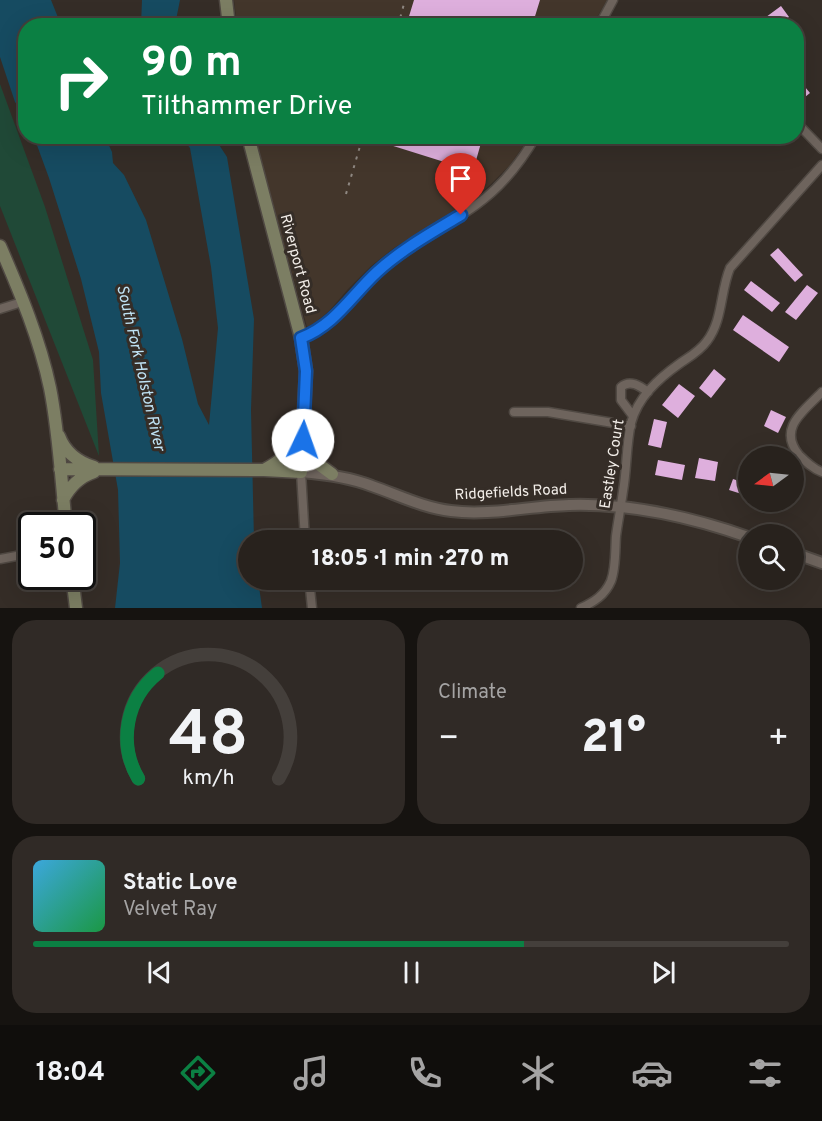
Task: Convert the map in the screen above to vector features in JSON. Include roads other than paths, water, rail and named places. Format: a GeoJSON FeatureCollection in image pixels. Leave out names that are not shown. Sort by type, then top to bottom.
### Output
{"type":"FeatureCollection","features":[{"type":"Feature","properties":{"kind":"main road"},"geometry":{"type":"LineString","coordinates":[[226,0],[228,18]]}},
{"type":"Feature","properties":{"kind":"main road","name":"Riverport Road"},"geometry":{"type":"LineString","coordinates":[[251,144],[301,338],[306,371],[301,472]]}},
{"type":"Feature","properties":{"kind":"main road"},"geometry":{"type":"LineString","coordinates":[[0,246],[38,345],[50,387],[64,512]]}},
{"type":"Feature","properties":{"kind":"main road"},"geometry":{"type":"LineString","coordinates":[[264,470],[286,456],[294,446],[304,424]]}},
{"type":"Feature","properties":{"kind":"main road"},"geometry":{"type":"LineString","coordinates":[[304,424],[309,451],[319,466],[332,474]]}},
{"type":"Feature","properties":{"kind":"main road"},"geometry":{"type":"LineString","coordinates":[[56,429],[66,450],[79,461],[94,469],[76,481],[63,500]]}},
{"type":"Feature","properties":{"kind":"main road","name":"Ridgefields Road"},"geometry":{"type":"LineString","coordinates":[[60,469],[301,472]]}},
{"type":"Feature","properties":{"kind":"main road"},"geometry":{"type":"LineString","coordinates":[[74,590],[76,608]]}},
{"type":"Feature","properties":{"kind":"street"},"geometry":{"type":"LineString","coordinates":[[603,18],[613,0]]}},
{"type":"Feature","properties":{"kind":"street"},"geometry":{"type":"LineString","coordinates":[[804,130],[822,149]]}},
{"type":"Feature","properties":{"kind":"street"},"geometry":{"type":"LineString","coordinates":[[301,338],[316,332],[332,321],[395,256],[475,206],[525,155],[531,144]]}},
{"type":"Feature","properties":{"kind":"street","name":"Eastley Court"},"geometry":{"type":"LineString","coordinates":[[581,608],[595,602],[603,595],[611,581],[631,426],[633,416],[642,399],[665,375],[706,343],[719,317],[725,281],[730,268],[822,165]]}},
{"type":"Feature","properties":{"kind":"street"},"geometry":{"type":"LineString","coordinates":[[0,309],[22,302]]}},
{"type":"Feature","properties":{"kind":"street"},"geometry":{"type":"LineString","coordinates":[[633,416],[621,400],[621,387],[624,384],[633,384],[648,392]]}},
{"type":"Feature","properties":{"kind":"street"},"geometry":{"type":"LineString","coordinates":[[822,392],[795,421],[790,438],[797,452],[806,462],[822,472]]}},
{"type":"Feature","properties":{"kind":"street"},"geometry":{"type":"LineString","coordinates":[[514,412],[548,411],[631,426]]}},
{"type":"Feature","properties":{"kind":"street"},"geometry":{"type":"LineString","coordinates":[[301,472],[304,530]]}},
{"type":"Feature","properties":{"kind":"street","name":"Ridgefields Road"},"geometry":{"type":"LineString","coordinates":[[301,472],[332,474],[447,511],[482,512],[569,505],[619,506],[703,522],[738,534]]}},
{"type":"Feature","properties":{"kind":"street"},"geometry":{"type":"LineString","coordinates":[[0,559],[18,556]]}},
{"type":"Feature","properties":{"kind":"street"},"geometry":{"type":"LineString","coordinates":[[804,557],[822,563]]}},
{"type":"Feature","properties":{"kind":"street"},"geometry":{"type":"LineString","coordinates":[[310,590],[312,608]]}},
{"type":"Feature","properties":{"kind":"water"},"geometry":{"type":"Polygon","coordinates":[[[0,0],[51,0],[58,18],[18,18],[18,106],[0,57],[0,0]]]}},
{"type":"Feature","properties":{"kind":"water"},"geometry":{"type":"Polygon","coordinates":[[[142,0],[180,0],[176,18],[141,18],[142,0]]]}},
{"type":"Feature","properties":{"kind":"water","name":"South Fork Holston River"},"geometry":{"type":"Polygon","coordinates":[[[37,144],[108,144],[113,163],[124,175],[146,220],[182,339],[198,404],[209,425],[218,328],[211,267],[190,148],[187,144],[219,144],[227,157],[254,319],[251,410],[254,530],[238,530],[238,590],[260,590],[262,608],[115,608],[120,563],[118,490],[101,393],[99,352],[81,279],[37,144]]]}},
{"type":"Feature","properties":{"kind":"railway"},"geometry":{"type":"LineString","coordinates":[[400,18],[405,0]]}},
{"type":"Feature","properties":{"kind":"railway"},"geometry":{"type":"LineString","coordinates":[[346,194],[361,144]]}}]}
